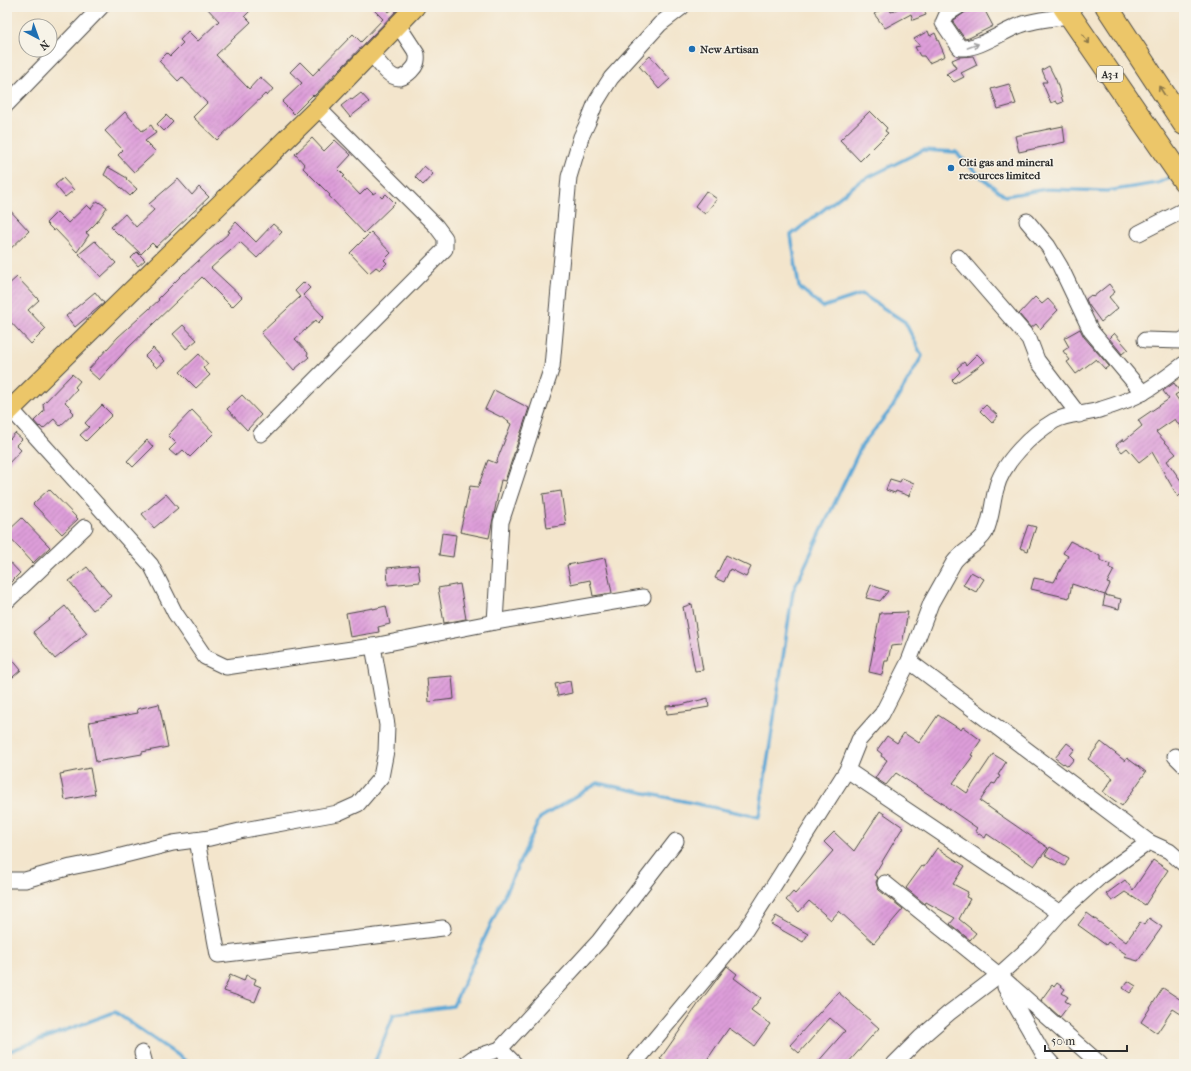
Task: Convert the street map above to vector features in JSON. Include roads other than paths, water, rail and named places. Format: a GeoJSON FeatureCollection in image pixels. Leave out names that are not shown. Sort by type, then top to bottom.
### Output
{"type":"FeatureCollection","features":[{"type":"Feature","properties":{"kind":"highway","name":"A3-1"},"geometry":{"type":"LineString","coordinates":[[1067,12],[1184,182]]}},
{"type":"Feature","properties":{"kind":"highway"},"geometry":{"type":"LineString","coordinates":[[1112,12],[1184,124]]}},
{"type":"Feature","properties":{"kind":"main road"},"geometry":{"type":"LineString","coordinates":[[8,409],[318,108],[415,7]]}},
{"type":"Feature","properties":{"kind":"street"},"geometry":{"type":"LineString","coordinates":[[7,103],[101,7]]}},
{"type":"Feature","properties":{"kind":"street"},"geometry":{"type":"LineString","coordinates":[[495,622],[501,522],[552,367],[569,177],[581,137],[596,102],[611,78],[660,24],[682,7]]}},
{"type":"Feature","properties":{"kind":"street"},"geometry":{"type":"LineString","coordinates":[[958,7],[946,14],[943,23],[960,48],[967,48],[980,44],[1019,25],[1049,19],[1067,12]]}},
{"type":"Feature","properties":{"kind":"street"},"geometry":{"type":"LineString","coordinates":[[371,53],[394,77],[400,78],[405,76],[416,66],[418,60],[417,54],[398,25]]}},
{"type":"Feature","properties":{"kind":"street"},"geometry":{"type":"LineString","coordinates":[[261,434],[445,249],[445,238],[436,226],[318,108]]}},
{"type":"Feature","properties":{"kind":"street"},"geometry":{"type":"LineString","coordinates":[[1139,233],[1184,210]]}},
{"type":"Feature","properties":{"kind":"street"},"geometry":{"type":"LineString","coordinates":[[1027,221],[1048,246],[1060,266],[1072,288],[1091,331],[1143,393]]}},
{"type":"Feature","properties":{"kind":"street"},"geometry":{"type":"LineString","coordinates":[[958,257],[1029,339],[1037,360],[1079,415]]}},
{"type":"Feature","properties":{"kind":"street"},"geometry":{"type":"LineString","coordinates":[[1145,340],[1181,341],[1184,339]]}},
{"type":"Feature","properties":{"kind":"street"},"geometry":{"type":"LineString","coordinates":[[634,1064],[745,932],[847,770],[860,740],[882,714],[909,660],[931,603],[954,562],[958,556],[980,539],[985,533],[989,523],[996,487],[1003,470],[1024,444],[1045,427],[1062,417],[1100,410],[1143,393],[1184,364]]}},
{"type":"Feature","properties":{"kind":"street"},"geometry":{"type":"LineString","coordinates":[[8,409],[151,564],[175,613],[205,656],[226,667],[373,646],[495,622],[643,597]]}},
{"type":"Feature","properties":{"kind":"street"},"geometry":{"type":"LineString","coordinates":[[7,601],[85,527]]}},
{"type":"Feature","properties":{"kind":"street"},"geometry":{"type":"LineString","coordinates":[[7,880],[25,880],[173,843],[210,838],[244,830],[338,813],[358,804],[381,777],[386,751],[387,725],[373,646]]}},
{"type":"Feature","properties":{"kind":"street"},"geometry":{"type":"LineString","coordinates":[[909,660],[1149,842],[1168,852],[1184,864]]}},
{"type":"Feature","properties":{"kind":"street"},"geometry":{"type":"LineString","coordinates":[[847,770],[1060,913]]}},
{"type":"Feature","properties":{"kind":"street"},"geometry":{"type":"LineString","coordinates":[[197,840],[218,955],[443,928]]}},
{"type":"Feature","properties":{"kind":"street"},"geometry":{"type":"LineString","coordinates":[[465,1064],[473,1058],[500,1049],[599,941],[676,841]]}},
{"type":"Feature","properties":{"kind":"street"},"geometry":{"type":"LineString","coordinates":[[894,1064],[920,1038],[949,1013],[999,975],[1032,945],[1060,913],[1100,877],[1149,842]]}},
{"type":"Feature","properties":{"kind":"street"},"geometry":{"type":"LineString","coordinates":[[885,883],[999,975],[1100,1064]]}},
{"type":"Feature","properties":{"kind":"street"},"geometry":{"type":"LineString","coordinates":[[999,975],[1044,1055],[1052,1064]]}},
{"type":"Feature","properties":{"kind":"street"},"geometry":{"type":"LineString","coordinates":[[500,1049],[515,1064]]}},
{"type":"Feature","properties":{"kind":"waterway"},"geometry":{"type":"LineString","coordinates":[[374,1064],[394,1014],[453,1006],[540,818],[598,783],[759,817],[793,591],[862,445],[892,408],[922,356],[905,322],[862,294],[823,307],[799,287],[791,235],[859,182],[923,150],[956,152],[981,177],[1005,196],[1046,189],[1107,191],[1158,183],[1172,176]]}},
{"type":"Feature","properties":{"kind":"waterway"},"geometry":{"type":"LineString","coordinates":[[7,1052],[115,1012],[190,1064]]}},
{"type":"Feature","properties":{"kind":"place","name":"New Artisan"},"geometry":{"type":"Point","coordinates":[692,49]}},
{"type":"Feature","properties":{"kind":"place","name":"Citi gas and mineral resources limited"},"geometry":{"type":"Point","coordinates":[951,168]}}]}
